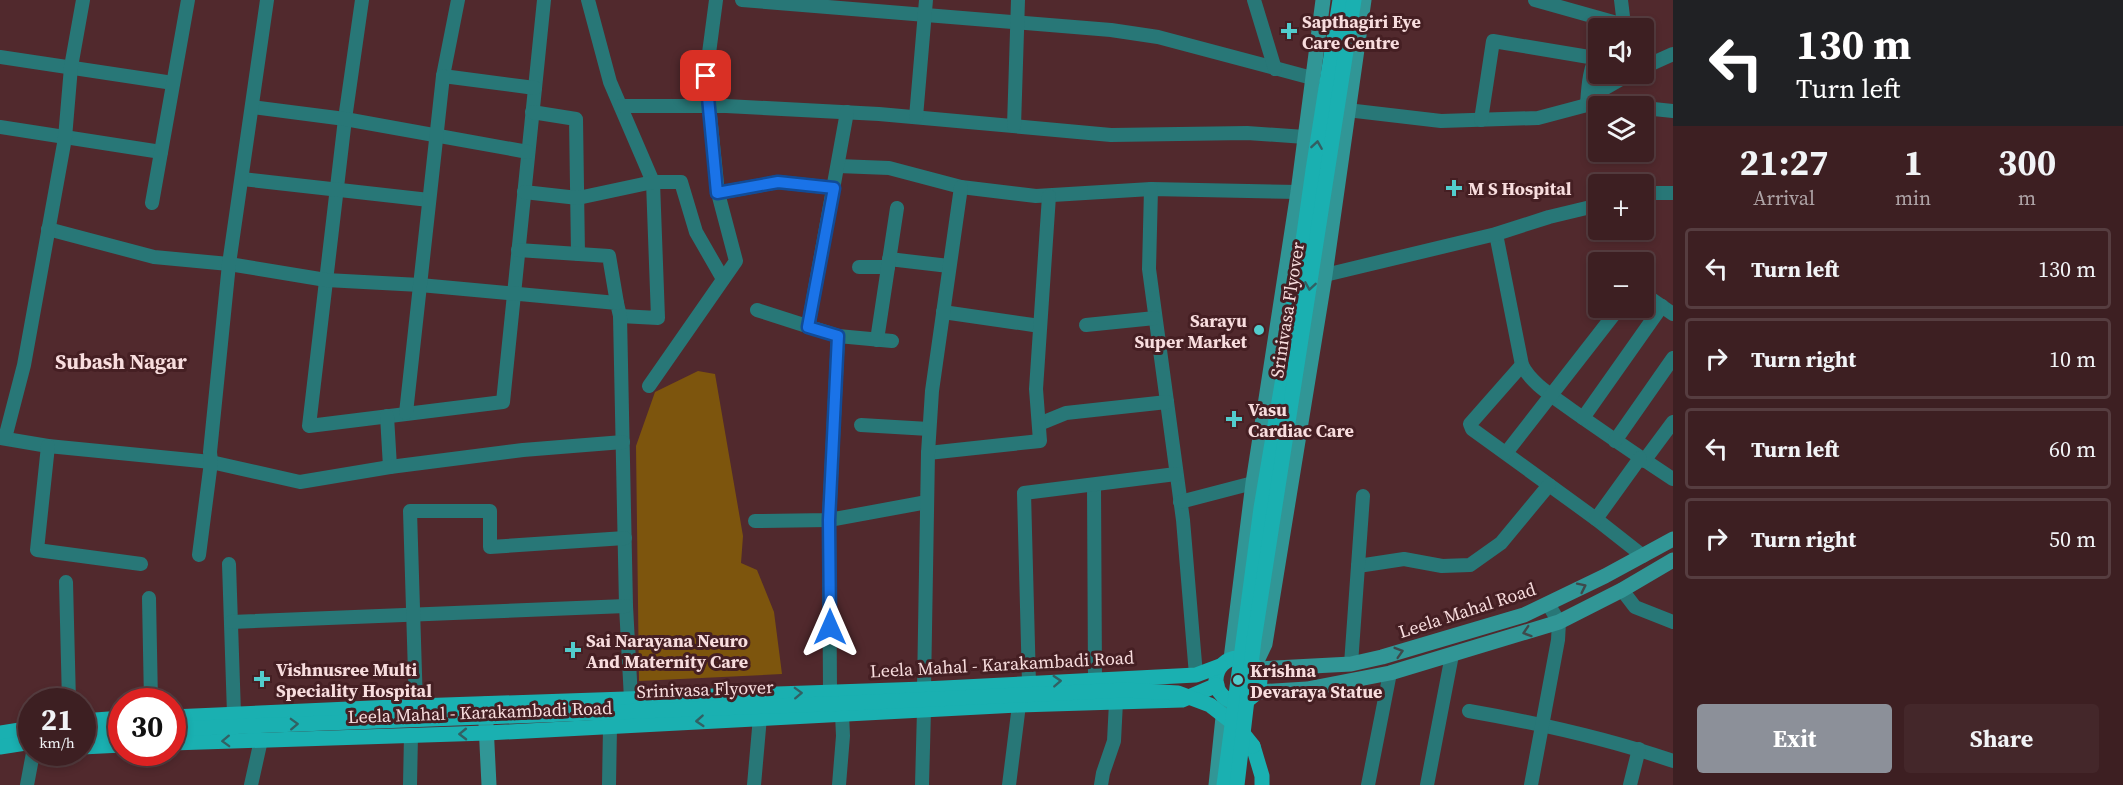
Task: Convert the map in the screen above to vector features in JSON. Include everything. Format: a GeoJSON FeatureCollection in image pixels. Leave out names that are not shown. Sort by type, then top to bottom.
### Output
{"type":"FeatureCollection","features":[{"type":"Feature","properties":{"kind":"main road","name":"Srinivasa Flyover"},"geometry":{"type":"LineString","coordinates":[[1224,785],[1259,518],[1287,354],[1313,170],[1341,0]]}},
{"type":"Feature","properties":{"kind":"main road","name":"Srinivasa Flyover"},"geometry":{"type":"LineString","coordinates":[[1237,785],[1254,640],[1354,0]]}},
{"type":"Feature","properties":{"kind":"main road"},"geometry":{"type":"LineString","coordinates":[[1244,658],[1256,667],[1261,684],[1254,696],[1240,702],[1221,691],[1217,672],[1226,663],[1244,658]]}},
{"type":"Feature","properties":{"kind":"main road","name":"Leela Mahal - Karakambadi Road"},"geometry":{"type":"LineString","coordinates":[[186,716],[416,706],[924,689],[1196,675],[1226,663]]}},
{"type":"Feature","properties":{"kind":"main road","name":"Srinivasa Flyover"},"geometry":{"type":"LineString","coordinates":[[186,728],[852,703],[1125,690],[1178,693],[1210,705],[1237,726],[1253,747],[1262,776],[1262,785]]}},
{"type":"Feature","properties":{"kind":"main road","name":"Leela Mahal - Karakambadi Road"},"geometry":{"type":"LineString","coordinates":[[186,743],[487,733],[760,717],[1182,700],[1221,691]]}},
{"type":"Feature","properties":{"kind":"main road"},"geometry":{"type":"LineString","coordinates":[[0,733],[18,730]]}},
{"type":"Feature","properties":{"kind":"main road"},"geometry":{"type":"LineString","coordinates":[[0,747],[18,744]]}},
{"type":"Feature","properties":{"kind":"main road"},"geometry":{"type":"LineString","coordinates":[[0,758],[18,755]]}},
{"type":"Feature","properties":{"kind":"street"},"geometry":{"type":"LineString","coordinates":[[83,0],[71,67],[65,138],[24,365],[2,438],[48,446],[211,462],[300,482],[390,467],[524,450],[623,442]]}},
{"type":"Feature","properties":{"kind":"street"},"geometry":{"type":"LineString","coordinates":[[152,203],[188,0]]}},
{"type":"Feature","properties":{"kind":"street"},"geometry":{"type":"LineString","coordinates":[[199,555],[211,462],[210,452],[229,264],[267,0]]}},
{"type":"Feature","properties":{"kind":"street"},"geometry":{"type":"LineString","coordinates":[[362,0],[345,119],[309,426],[503,402],[544,0]]}},
{"type":"Feature","properties":{"kind":"street"},"geometry":{"type":"LineString","coordinates":[[406,413],[443,76],[458,0]]}},
{"type":"Feature","properties":{"kind":"street"},"geometry":{"type":"LineString","coordinates":[[48,229],[154,256],[229,264],[326,280],[420,285],[514,294],[658,318],[653,182],[610,82],[588,0]]}},
{"type":"Feature","properties":{"kind":"street"},"geometry":{"type":"LineString","coordinates":[[649,386],[736,261],[717,193],[706,76],[716,0]]}},
{"type":"Feature","properties":{"kind":"street"},"geometry":{"type":"LineString","coordinates":[[742,0],[1111,30],[1158,37],[1312,78]]}},
{"type":"Feature","properties":{"kind":"street"},"geometry":{"type":"LineString","coordinates":[[916,117],[926,0]]}},
{"type":"Feature","properties":{"kind":"street"},"geometry":{"type":"LineString","coordinates":[[1014,126],[1018,0]]}},
{"type":"Feature","properties":{"kind":"street"},"geometry":{"type":"LineString","coordinates":[[1254,0],[1275,69]]}},
{"type":"Feature","properties":{"kind":"street"},"geometry":{"type":"LineString","coordinates":[[1226,663],[1298,192],[1323,0]]}},
{"type":"Feature","properties":{"kind":"street"},"geometry":{"type":"LineString","coordinates":[[1256,667],[1265,644],[1324,276],[1364,0]]}},
{"type":"Feature","properties":{"kind":"street"},"geometry":{"type":"LineString","coordinates":[[1534,0],[1593,18]]}},
{"type":"Feature","properties":{"kind":"street"},"geometry":{"type":"LineString","coordinates":[[1621,0],[1622,18]]}},
{"type":"Feature","properties":{"kind":"street"},"geometry":{"type":"LineString","coordinates":[[1481,120],[1493,41],[1588,55]]}},
{"type":"Feature","properties":{"kind":"street"},"geometry":{"type":"LineString","coordinates":[[1654,63],[1673,54]]}},
{"type":"Feature","properties":{"kind":"street"},"geometry":{"type":"LineString","coordinates":[[0,57],[173,83]]}},
{"type":"Feature","properties":{"kind":"street"},"geometry":{"type":"LineString","coordinates":[[443,76],[535,88]]}},
{"type":"Feature","properties":{"kind":"street"},"geometry":{"type":"LineString","coordinates":[[1587,101],[1591,84]]}},
{"type":"Feature","properties":{"kind":"street"},"geometry":{"type":"LineString","coordinates":[[1347,110],[1441,121],[1538,118],[1587,101],[1614,84]]}},
{"type":"Feature","properties":{"kind":"street"},"geometry":{"type":"LineString","coordinates":[[621,106],[709,106],[847,112],[1111,135],[1247,133],[1305,137]]}},
{"type":"Feature","properties":{"kind":"street"},"geometry":{"type":"LineString","coordinates":[[252,107],[345,119],[528,152]]}},
{"type":"Feature","properties":{"kind":"street"},"geometry":{"type":"LineString","coordinates":[[1654,109],[1673,111]]}},
{"type":"Feature","properties":{"kind":"street"},"geometry":{"type":"LineString","coordinates":[[532,112],[576,119],[578,254]]}},
{"type":"Feature","properties":{"kind":"street"},"geometry":{"type":"LineString","coordinates":[[808,327],[847,112]]}},
{"type":"Feature","properties":{"kind":"street"},"geometry":{"type":"LineString","coordinates":[[0,127],[161,152]]}},
{"type":"Feature","properties":{"kind":"street"},"geometry":{"type":"LineString","coordinates":[[838,166],[889,168],[961,187],[1036,196],[1151,189],[1298,192]]}},
{"type":"Feature","properties":{"kind":"street"},"geometry":{"type":"LineString","coordinates":[[242,179],[429,200]]}},
{"type":"Feature","properties":{"kind":"street"},"geometry":{"type":"LineString","coordinates":[[524,192],[578,198],[653,182],[681,182],[696,232],[723,279]]}},
{"type":"Feature","properties":{"kind":"street"},"geometry":{"type":"LineString","coordinates":[[717,193],[778,182],[834,188]]}},
{"type":"Feature","properties":{"kind":"street"},"geometry":{"type":"LineString","coordinates":[[924,689],[927,453],[932,391],[961,187]]}},
{"type":"Feature","properties":{"kind":"street"},"geometry":{"type":"LineString","coordinates":[[1151,189],[1149,269],[1180,502],[1196,675]]}},
{"type":"Feature","properties":{"kind":"street"},"geometry":{"type":"LineString","coordinates":[[1654,193],[1673,193]]}},
{"type":"Feature","properties":{"kind":"street"},"geometry":{"type":"LineString","coordinates":[[927,453],[1040,441],[1036,389],[1049,196]]}},
{"type":"Feature","properties":{"kind":"street"},"geometry":{"type":"LineString","coordinates":[[877,340],[897,208]]}},
{"type":"Feature","properties":{"kind":"street"},"geometry":{"type":"LineString","coordinates":[[1324,276],[1496,234],[1588,208]]}},
{"type":"Feature","properties":{"kind":"street"},"geometry":{"type":"LineString","coordinates":[[1496,234],[1522,365],[1526,372],[1552,396],[1673,479]]}},
{"type":"Feature","properties":{"kind":"street"},"geometry":{"type":"LineString","coordinates":[[518,250],[609,256],[619,310],[626,606],[631,699]]}},
{"type":"Feature","properties":{"kind":"street"},"geometry":{"type":"LineString","coordinates":[[859,267],[889,263],[949,266]]}},
{"type":"Feature","properties":{"kind":"street"},"geometry":{"type":"LineString","coordinates":[[1583,418],[1668,310],[1654,301]]}},
{"type":"Feature","properties":{"kind":"street"},"geometry":{"type":"LineString","coordinates":[[757,310],[838,336],[892,341]]}},
{"type":"Feature","properties":{"kind":"street"},"geometry":{"type":"LineString","coordinates":[[943,312],[1040,326]]}},
{"type":"Feature","properties":{"kind":"street"},"geometry":{"type":"LineString","coordinates":[[1086,325],[1155,318]]}},
{"type":"Feature","properties":{"kind":"street"},"geometry":{"type":"LineString","coordinates":[[1506,453],[1611,318]]}},
{"type":"Feature","properties":{"kind":"street"},"geometry":{"type":"LineString","coordinates":[[831,692],[829,520],[838,336]]}},
{"type":"Feature","properties":{"kind":"street"},"geometry":{"type":"LineString","coordinates":[[1615,441],[1673,358]]}},
{"type":"Feature","properties":{"kind":"street"},"geometry":{"type":"LineString","coordinates":[[1522,365],[1470,424],[1472,429],[1596,519],[1642,556]]}},
{"type":"Feature","properties":{"kind":"street"},"geometry":{"type":"LineString","coordinates":[[1039,424],[1066,413],[1167,402]]}},
{"type":"Feature","properties":{"kind":"street"},"geometry":{"type":"LineString","coordinates":[[387,416],[390,467]]}},
{"type":"Feature","properties":{"kind":"street"},"geometry":{"type":"LineString","coordinates":[[1596,519],[1673,422]]}},
{"type":"Feature","properties":{"kind":"street"},"geometry":{"type":"LineString","coordinates":[[861,425],[929,429]]}},
{"type":"Feature","properties":{"kind":"street"},"geometry":{"type":"LineString","coordinates":[[48,446],[37,550],[141,564]]}},
{"type":"Feature","properties":{"kind":"street"},"geometry":{"type":"LineString","coordinates":[[1029,683],[1024,493],[1176,474]]}},
{"type":"Feature","properties":{"kind":"street"},"geometry":{"type":"LineString","coordinates":[[1180,502],[1253,483]]}},
{"type":"Feature","properties":{"kind":"street"},"geometry":{"type":"LineString","coordinates":[[1094,485],[1095,679]]}},
{"type":"Feature","properties":{"kind":"street"},"geometry":{"type":"LineString","coordinates":[[1358,566],[1404,559],[1442,566],[1470,565],[1501,543],[1549,485]]}},
{"type":"Feature","properties":{"kind":"street"},"geometry":{"type":"LineString","coordinates":[[1351,664],[1363,496]]}},
{"type":"Feature","properties":{"kind":"street"},"geometry":{"type":"LineString","coordinates":[[755,520],[829,520],[927,502]]}},
{"type":"Feature","properties":{"kind":"street"},"geometry":{"type":"LineString","coordinates":[[416,706],[410,511],[490,511],[490,547],[625,538]]}},
{"type":"Feature","properties":{"kind":"street","name":"Leela Mahal Road"},"geometry":{"type":"LineString","coordinates":[[1256,667],[1351,664],[1524,615],[1673,539]]}},
{"type":"Feature","properties":{"kind":"street","name":"Leela Mahal Road"},"geometry":{"type":"LineString","coordinates":[[1254,696],[1307,689],[1390,673],[1558,622],[1622,590],[1673,560]]}},
{"type":"Feature","properties":{"kind":"street"},"geometry":{"type":"LineString","coordinates":[[229,564],[234,714]]}},
{"type":"Feature","properties":{"kind":"street"},"geometry":{"type":"LineString","coordinates":[[66,582],[69,688]]}},
{"type":"Feature","properties":{"kind":"street"},"geometry":{"type":"LineString","coordinates":[[1622,590],[1635,607],[1673,622]]}},
{"type":"Feature","properties":{"kind":"street"},"geometry":{"type":"LineString","coordinates":[[149,598],[151,688]]}},
{"type":"Feature","properties":{"kind":"street"},"geometry":{"type":"LineString","coordinates":[[1531,785],[1557,640],[1558,622],[1548,604]]}},
{"type":"Feature","properties":{"kind":"street"},"geometry":{"type":"LineString","coordinates":[[231,622],[626,606]]}},
{"type":"Feature","properties":{"kind":"street"},"geometry":{"type":"LineString","coordinates":[[1427,785],[1452,655]]}},
{"type":"Feature","properties":{"kind":"street"},"geometry":{"type":"LineString","coordinates":[[1368,785],[1390,673]]}},
{"type":"Feature","properties":{"kind":"street"},"geometry":{"type":"LineString","coordinates":[[1216,785],[1221,691]]}},
{"type":"Feature","properties":{"kind":"street"},"geometry":{"type":"LineString","coordinates":[[1242,785],[1254,696]]}},
{"type":"Feature","properties":{"kind":"street"},"geometry":{"type":"LineString","coordinates":[[1101,785],[1114,741],[1116,702]]}},
{"type":"Feature","properties":{"kind":"street"},"geometry":{"type":"LineString","coordinates":[[485,704],[489,785]]}},
{"type":"Feature","properties":{"kind":"street"},"geometry":{"type":"LineString","coordinates":[[1009,785],[1019,705]]}},
{"type":"Feature","properties":{"kind":"street"},"geometry":{"type":"LineString","coordinates":[[922,785],[924,710]]}},
{"type":"Feature","properties":{"kind":"street"},"geometry":{"type":"LineString","coordinates":[[1469,711],[1542,724],[1673,760]]}},
{"type":"Feature","properties":{"kind":"street"},"geometry":{"type":"LineString","coordinates":[[839,785],[843,736],[842,714]]}},
{"type":"Feature","properties":{"kind":"street"},"geometry":{"type":"LineString","coordinates":[[754,785],[760,717]]}},
{"type":"Feature","properties":{"kind":"street"},"geometry":{"type":"LineString","coordinates":[[609,785],[610,727]]}},
{"type":"Feature","properties":{"kind":"street"},"geometry":{"type":"LineString","coordinates":[[410,785],[411,735]]}},
{"type":"Feature","properties":{"kind":"street"},"geometry":{"type":"LineString","coordinates":[[251,785],[261,740]]}},
{"type":"Feature","properties":{"kind":"street"},"geometry":{"type":"LineString","coordinates":[[1630,785],[1639,749]]}},
{"type":"Feature","properties":{"kind":"street"},"geometry":{"type":"LineString","coordinates":[[27,785],[30,766]]}},
{"type":"Feature","properties":{"kind":"shaded area"},"geometry":{"type":"Polygon","coordinates":[[[698,371],[715,374],[743,536],[741,563],[757,570],[774,612],[782,674],[639,681],[636,446],[655,392],[698,371]]]}},
{"type":"Feature","properties":{"kind":"place","name":"Sapthagiri Eye Care Centre"},"geometry":{"type":"Point","coordinates":[1289,31]}},
{"type":"Feature","properties":{"kind":"place","name":"M S Hospital"},"geometry":{"type":"Point","coordinates":[1454,188]}},
{"type":"Feature","properties":{"kind":"place","name":"Sarayu Super Market"},"geometry":{"type":"Point","coordinates":[1259,330]}},
{"type":"Feature","properties":{"kind":"place","name":"Vasu Cardiac Care"},"geometry":{"type":"Point","coordinates":[1234,419]}},
{"type":"Feature","properties":{"kind":"place","name":"Sai Narayana Neuro And Maternity Care"},"geometry":{"type":"Point","coordinates":[573,650]}},
{"type":"Feature","properties":{"kind":"place","name":"Vishnusree Multi Speciality Hospital"},"geometry":{"type":"Point","coordinates":[262,679]}},
{"type":"Feature","properties":{"kind":"place","name":"Krishna Devaraya Statue"},"geometry":{"type":"Point","coordinates":[1238,680]}},
{"type":"Feature","properties":{"kind":"district","name":"Subash Nagar"},"geometry":{"type":"Point","coordinates":[121,361]}},
{"type":"Feature","properties":{"kind":"route"},"geometry":{"type":"LineString","coordinates":[[706,76],[717,193],[778,182],[834,188],[808,327],[838,336],[829,520],[830,627]]}}]}
